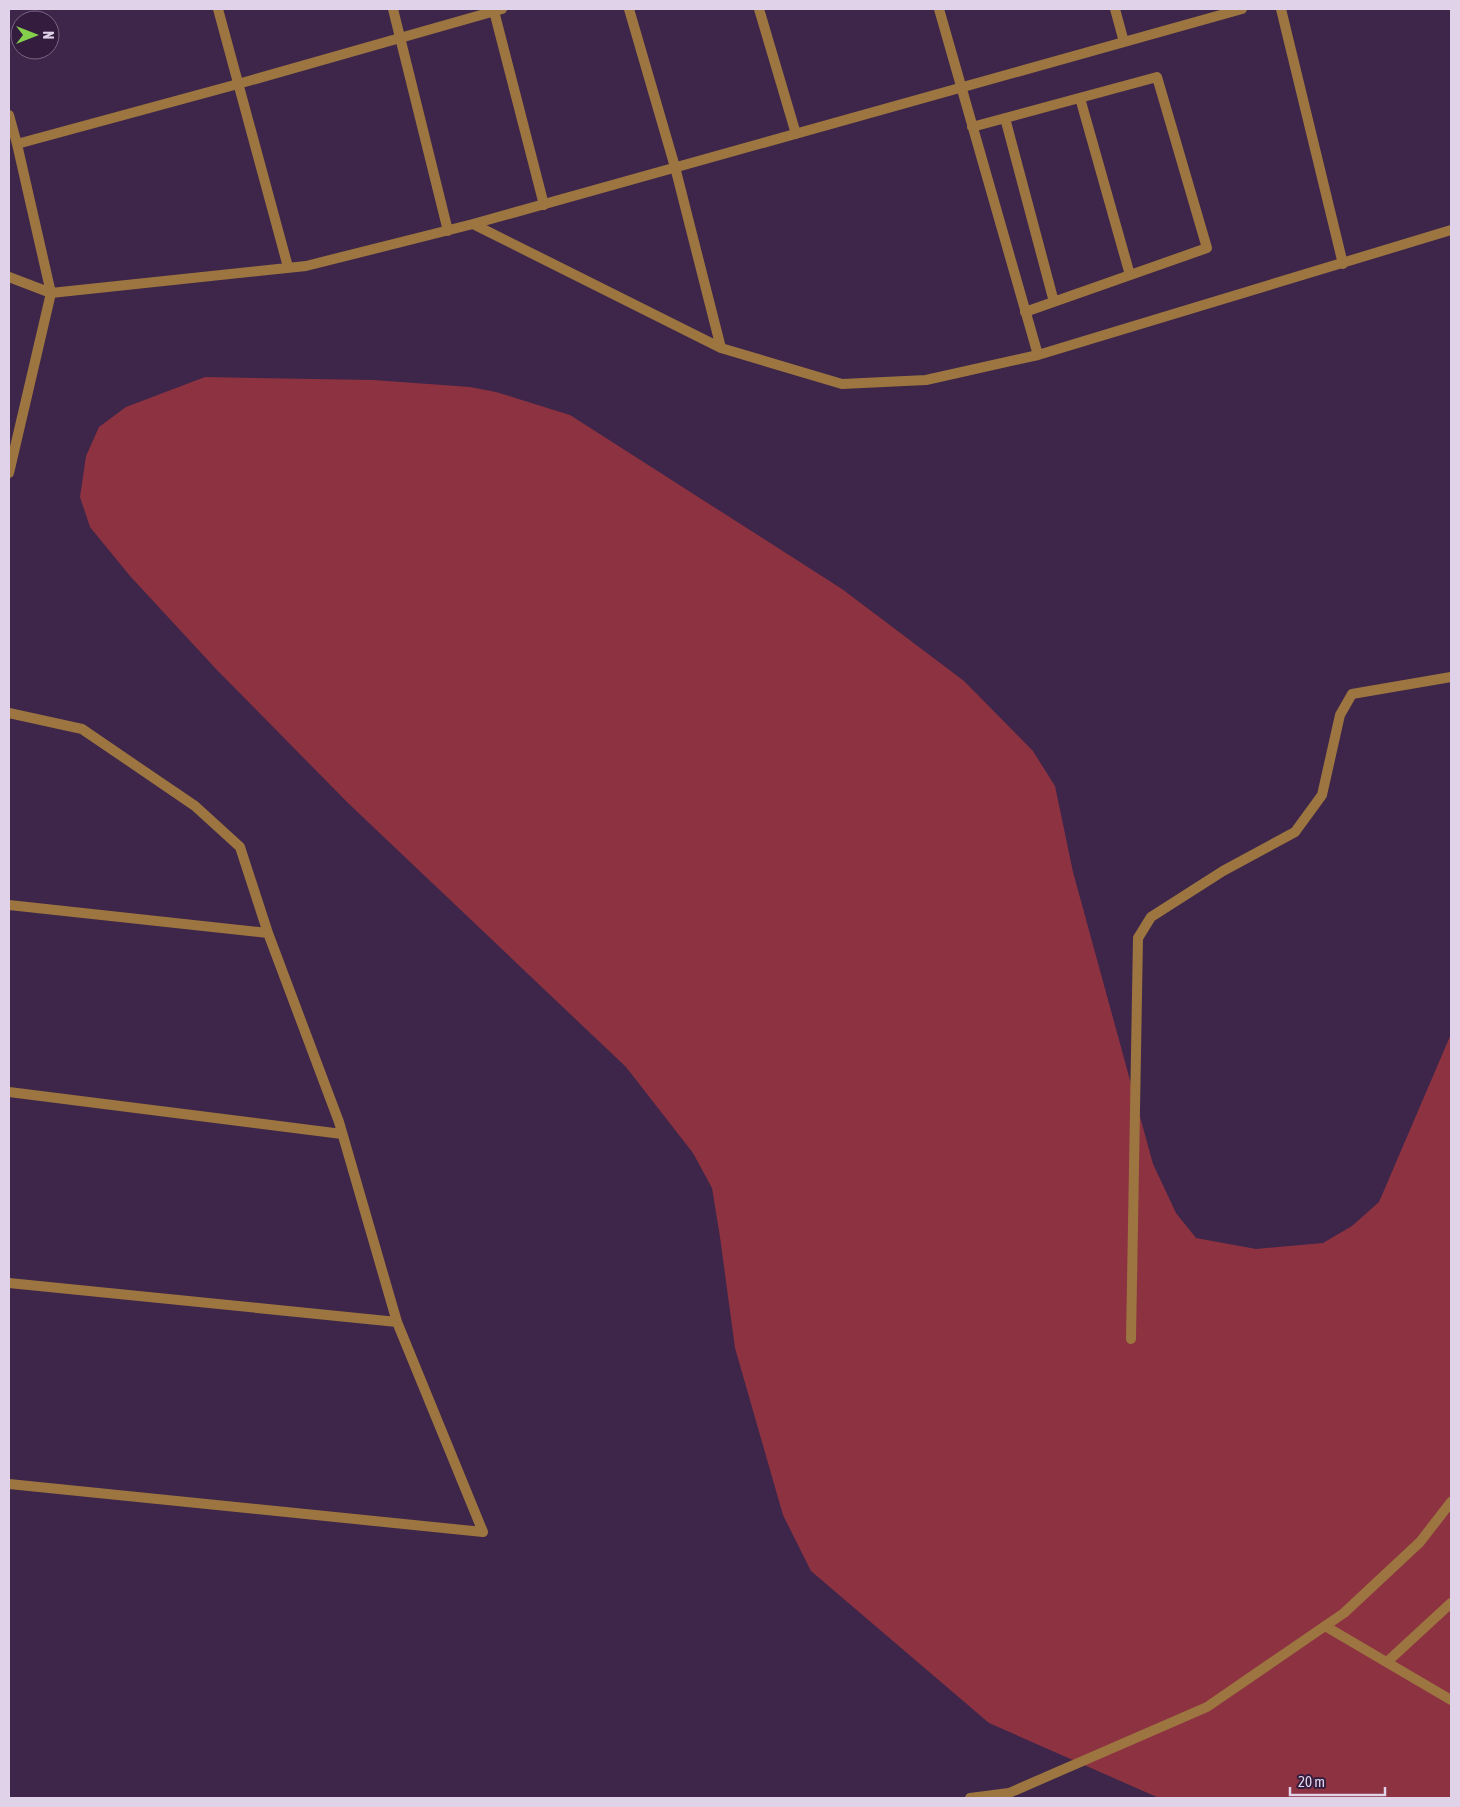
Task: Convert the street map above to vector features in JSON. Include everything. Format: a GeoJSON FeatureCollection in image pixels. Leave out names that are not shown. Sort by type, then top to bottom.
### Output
{"type":"FeatureCollection","features":[{"type":"Feature","properties":{"kind":"street"},"geometry":{"type":"LineString","coordinates":[[218,9],[288,268]]}},
{"type":"Feature","properties":{"kind":"street"},"geometry":{"type":"LineString","coordinates":[[393,9],[448,230]]}},
{"type":"Feature","properties":{"kind":"street"},"geometry":{"type":"LineString","coordinates":[[629,9],[675,167],[721,348]]}},
{"type":"Feature","properties":{"kind":"street"},"geometry":{"type":"LineString","coordinates":[[759,9],[796,134]]}},
{"type":"Feature","properties":{"kind":"street"},"geometry":{"type":"LineString","coordinates":[[939,9],[1038,355]]}},
{"type":"Feature","properties":{"kind":"street"},"geometry":{"type":"LineString","coordinates":[[1115,9],[1124,42]]}},
{"type":"Feature","properties":{"kind":"street"},"geometry":{"type":"LineString","coordinates":[[9,277],[50,293],[306,266],[544,205],[1242,9]]}},
{"type":"Feature","properties":{"kind":"street"},"geometry":{"type":"LineString","coordinates":[[1281,9],[1343,264]]}},
{"type":"Feature","properties":{"kind":"street"},"geometry":{"type":"LineString","coordinates":[[17,144],[238,84],[498,10],[544,205]]}},
{"type":"Feature","properties":{"kind":"street"},"geometry":{"type":"LineString","coordinates":[[972,127],[1157,78],[1207,248],[1026,312]]}},
{"type":"Feature","properties":{"kind":"street"},"geometry":{"type":"LineString","coordinates":[[1080,98],[1130,275]]}},
{"type":"Feature","properties":{"kind":"street"},"geometry":{"type":"LineString","coordinates":[[9,115],[50,293],[9,473]]}},
{"type":"Feature","properties":{"kind":"street"},"geometry":{"type":"LineString","coordinates":[[1005,118],[1054,302]]}},
{"type":"Feature","properties":{"kind":"street"},"geometry":{"type":"LineString","coordinates":[[473,224],[721,348],[842,384],[926,380],[1038,355],[1451,230]]}},
{"type":"Feature","properties":{"kind":"street"},"geometry":{"type":"LineString","coordinates":[[1131,1338],[1138,938],[1151,917],[1223,871],[1295,832],[1322,795],[1340,715],[1352,694],[1451,677]]}},
{"type":"Feature","properties":{"kind":"street"},"geometry":{"type":"LineString","coordinates":[[9,712],[82,729],[195,806],[240,847],[268,933],[342,1134],[397,1322],[483,1532],[9,1484]]}},
{"type":"Feature","properties":{"kind":"street"},"geometry":{"type":"LineString","coordinates":[[9,905],[268,933]]}},
{"type":"Feature","properties":{"kind":"street"},"geometry":{"type":"LineString","coordinates":[[9,1092],[342,1134]]}},
{"type":"Feature","properties":{"kind":"street"},"geometry":{"type":"LineString","coordinates":[[9,1284],[397,1322]]}},
{"type":"Feature","properties":{"kind":"street"},"geometry":{"type":"LineString","coordinates":[[970,1798],[1009,1793],[1207,1707],[1344,1614],[1420,1542],[1451,1502]]}},
{"type":"Feature","properties":{"kind":"street"},"geometry":{"type":"LineString","coordinates":[[1387,1662],[1451,1603]]}},
{"type":"Feature","properties":{"kind":"street"},"geometry":{"type":"LineString","coordinates":[[1325,1626],[1451,1700]]}},
{"type":"Feature","properties":{"kind":"shaded area"},"geometry":{"type":"Polygon","coordinates":[[[205,377],[373,380],[470,387],[496,392],[570,415],[842,589],[964,681],[1033,751],[1055,786],[1073,872],[1153,1164],[1176,1213],[1196,1238],[1256,1249],[1323,1243],[1352,1226],[1379,1202],[1451,1034],[1451,1798],[1159,1798],[989,1723],[811,1571],[783,1515],[735,1348],[712,1188],[693,1153],[626,1067],[348,803],[216,669],[130,576],[90,527],[80,497],[86,456],[99,427],[126,407],[205,377]]]}}]}
